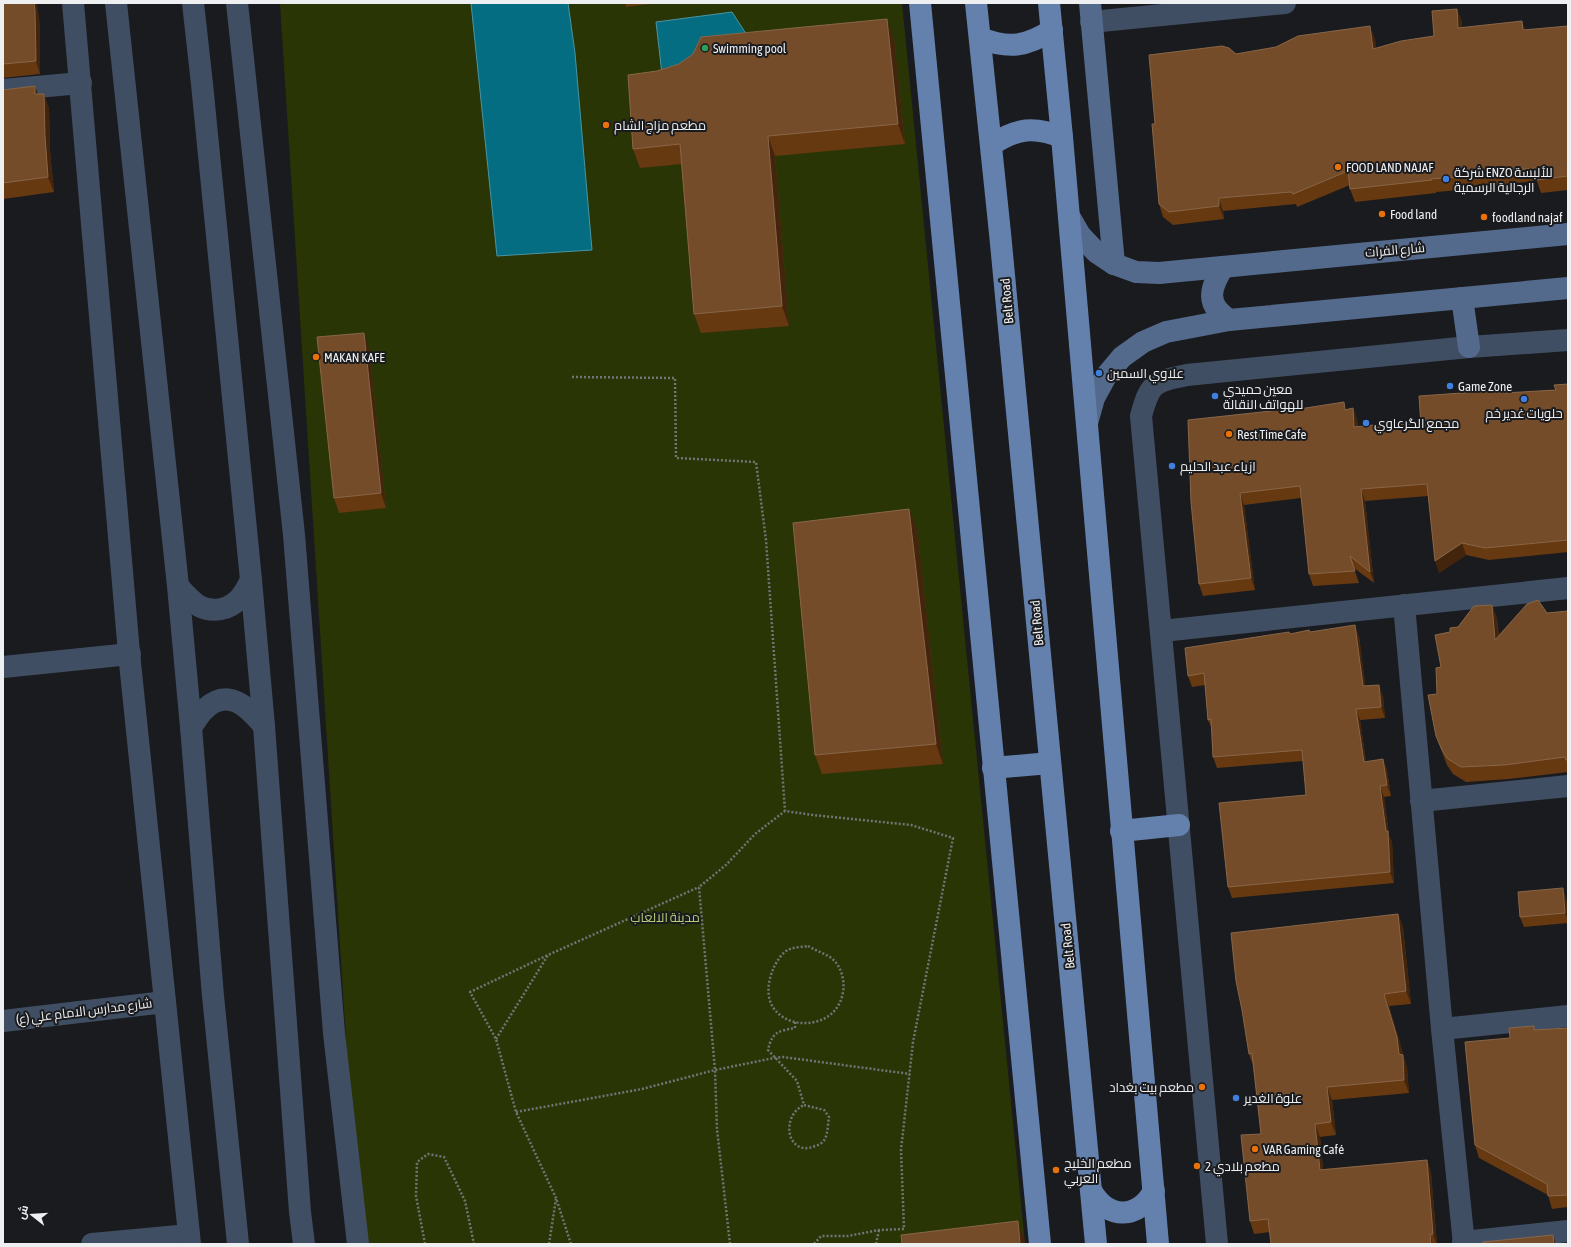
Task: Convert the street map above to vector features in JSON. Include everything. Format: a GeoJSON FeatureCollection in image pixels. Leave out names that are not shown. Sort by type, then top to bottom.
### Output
{"type":"FeatureCollection","features":[{"type":"Feature","properties":{"kind":"main road"},"geometry":{"type":"LineString","coordinates":[[920,3],[1040,1244]]}},
{"type":"Feature","properties":{"kind":"main road","name":"Belt Road"},"geometry":{"type":"LineString","coordinates":[[976,3],[991,145],[1096,1244]]}},
{"type":"Feature","properties":{"kind":"main road"},"geometry":{"type":"LineString","coordinates":[[1049,3],[1069,216],[1158,1244]]}},
{"type":"Feature","properties":{"kind":"main road"},"geometry":{"type":"LineString","coordinates":[[1091,12],[1114,264]]}},
{"type":"Feature","properties":{"kind":"main road"},"geometry":{"type":"LineString","coordinates":[[980,38],[994,44],[1009,46],[1024,44],[1039,39],[1052,30]]}},
{"type":"Feature","properties":{"kind":"main road"},"geometry":{"type":"LineString","coordinates":[[991,145],[1004,136],[1018,131],[1033,130],[1048,132],[1062,137]]}},
{"type":"Feature","properties":{"kind":"main road","name":"شارع الفرات"},"geometry":{"type":"LineString","coordinates":[[1069,216],[1080,236],[1096,252],[1114,264],[1136,272],[1159,273],[1568,234]]}},
{"type":"Feature","properties":{"kind":"main road"},"geometry":{"type":"LineString","coordinates":[[1223,267],[1216,279],[1212,294],[1216,308],[1229,320]]}},
{"type":"Feature","properties":{"kind":"main road"},"geometry":{"type":"LineString","coordinates":[[1087,423],[1094,398],[1106,376],[1122,357],[1143,342],[1166,332],[1229,320],[1568,288]]}},
{"type":"Feature","properties":{"kind":"main road"},"geometry":{"type":"LineString","coordinates":[[1462,298],[1469,346]]}},
{"type":"Feature","properties":{"kind":"main road"},"geometry":{"type":"LineString","coordinates":[[993,768],[1050,763]]}},
{"type":"Feature","properties":{"kind":"main road"},"geometry":{"type":"LineString","coordinates":[[1122,831],[1179,825]]}},
{"type":"Feature","properties":{"kind":"main road"},"geometry":{"type":"LineString","coordinates":[[1092,1192],[1097,1201],[1104,1207],[1113,1211],[1124,1213],[1142,1207],[1149,1200],[1154,1191]]}},
{"type":"Feature","properties":{"kind":"street"},"geometry":{"type":"LineString","coordinates":[[73,3],[130,654],[189,1239],[92,1244]]}},
{"type":"Feature","properties":{"kind":"street"},"geometry":{"type":"LineString","coordinates":[[116,3],[192,727],[213,996],[238,1244]]}},
{"type":"Feature","properties":{"kind":"street"},"geometry":{"type":"LineString","coordinates":[[193,3],[251,580],[264,726],[299,1204],[304,1244]]}},
{"type":"Feature","properties":{"kind":"street"},"geometry":{"type":"LineString","coordinates":[[237,3],[294,534],[334,1033],[358,1244]]}},
{"type":"Feature","properties":{"kind":"street"},"geometry":{"type":"LineString","coordinates":[[1091,12],[1285,3]]}},
{"type":"Feature","properties":{"kind":"street"},"geometry":{"type":"LineString","coordinates":[[3,90],[81,83]]}},
{"type":"Feature","properties":{"kind":"street"},"geometry":{"type":"LineString","coordinates":[[1217,1244],[1162,630],[1141,416],[1146,398],[1152,386],[1167,379],[1187,376],[1469,346],[1568,340]]}},
{"type":"Feature","properties":{"kind":"street"},"geometry":{"type":"LineString","coordinates":[[178,586],[199,606],[216,610],[233,605],[240,599],[251,580]]}},
{"type":"Feature","properties":{"kind":"street"},"geometry":{"type":"LineString","coordinates":[[1162,630],[1568,588]]}},
{"type":"Feature","properties":{"kind":"street"},"geometry":{"type":"LineString","coordinates":[[1404,605],[1442,1029],[1464,1243],[1568,1231]]}},
{"type":"Feature","properties":{"kind":"street"},"geometry":{"type":"LineString","coordinates":[[3,667],[130,654]]}},
{"type":"Feature","properties":{"kind":"street"},"geometry":{"type":"LineString","coordinates":[[192,727],[203,710],[210,704],[227,700],[237,701],[245,705],[264,726]]}},
{"type":"Feature","properties":{"kind":"street"},"geometry":{"type":"LineString","coordinates":[[1421,801],[1568,786]]}},
{"type":"Feature","properties":{"kind":"street","name":"شارع مدارس الامام علي (ع)"},"geometry":{"type":"LineString","coordinates":[[3,1021],[165,1002]]}},
{"type":"Feature","properties":{"kind":"street"},"geometry":{"type":"LineString","coordinates":[[1442,1029],[1568,1016]]}},
{"type":"Feature","properties":{"kind":"path"},"geometry":{"type":"LineString","coordinates":[[572,377],[675,378],[676,458],[756,462],[766,540],[785,811]]}},
{"type":"Feature","properties":{"kind":"path"},"geometry":{"type":"LineString","coordinates":[[571,1244],[556,1198],[516,1112],[496,1039],[470,992],[548,955],[699,888],[726,865],[755,834],[785,811],[911,825],[953,838],[913,1042],[901,1150],[904,1229],[879,1230],[848,1236],[821,1236],[814,1244]]}},
{"type":"Feature","properties":{"kind":"path"},"geometry":{"type":"LineString","coordinates":[[699,888],[715,1070],[717,1129],[730,1244]]}},
{"type":"Feature","properties":{"kind":"path"},"geometry":{"type":"LineString","coordinates":[[808,946],[830,957],[840,969],[844,986],[840,1004],[835,1011],[826,1018],[803,1024],[795,1022],[785,1018],[775,1010],[769,994],[769,977],[777,961],[789,949],[808,946]]}},
{"type":"Feature","properties":{"kind":"path"},"geometry":{"type":"LineString","coordinates":[[496,1039],[548,955]]}},
{"type":"Feature","properties":{"kind":"path"},"geometry":{"type":"LineString","coordinates":[[795,1022],[795,1028],[779,1031],[770,1039],[768,1050],[797,1082],[804,1105]]}},
{"type":"Feature","properties":{"kind":"path"},"geometry":{"type":"LineString","coordinates":[[516,1112],[642,1089],[715,1070],[783,1057],[910,1074]]}},
{"type":"Feature","properties":{"kind":"path"},"geometry":{"type":"LineString","coordinates":[[804,1105],[824,1110],[829,1118],[826,1137],[820,1144],[811,1148],[800,1148],[792,1141],[789,1132],[793,1114],[798,1108],[804,1105]]}},
{"type":"Feature","properties":{"kind":"path"},"geometry":{"type":"LineString","coordinates":[[425,1244],[416,1189],[417,1162],[428,1154],[444,1157],[465,1201],[474,1244]]}},
{"type":"Feature","properties":{"kind":"path"},"geometry":{"type":"LineString","coordinates":[[548,1244],[556,1198]]}},
{"type":"Feature","properties":{"kind":"path"},"geometry":{"type":"LineString","coordinates":[[876,1244],[879,1230]]}},
{"type":"Feature","properties":{"kind":"green space","name":"مدينة الالعاب"},"geometry":{"type":"Polygon","coordinates":[[[280,3],[902,3],[1025,1244],[359,1244],[280,3]]]}},
{"type":"Feature","properties":{"kind":"water"},"geometry":{"type":"Polygon","coordinates":[[[471,3],[568,3],[575,53],[592,250],[497,256],[471,3]]]}},
{"type":"Feature","properties":{"kind":"water","name":"Swimming pool"},"geometry":{"type":"Polygon","coordinates":[[[732,12],[752,43],[664,91],[656,22],[732,12]]]}},
{"type":"Feature","properties":{"kind":"building"},"geometry":{"type":"Polygon","coordinates":[[[3,3],[34,3],[36,61],[3,64],[3,3]]]}},
{"type":"Feature","properties":{"kind":"building"},"geometry":{"type":"Polygon","coordinates":[[[1457,9],[1458,28],[1522,21],[1523,30],[1568,26],[1568,176],[1536,180],[1536,168],[1469,174],[1470,176],[1431,179],[1432,180],[1350,189],[1348,171],[1293,194],[1291,192],[1219,198],[1219,206],[1169,212],[1159,204],[1152,124],[1155,124],[1149,55],[1222,46],[1229,48],[1236,54],[1276,47],[1298,36],[1370,26],[1373,49],[1401,41],[1434,36],[1432,11],[1457,9]]]}},
{"type":"Feature","properties":{"kind":"building"},"geometry":{"type":"Polygon","coordinates":[[[887,19],[898,124],[768,136],[782,306],[694,314],[680,144],[633,149],[628,75],[657,71],[679,64],[693,54],[701,37],[887,19]]]}},
{"type":"Feature","properties":{"kind":"building"},"geometry":{"type":"Polygon","coordinates":[[[35,86],[35,94],[44,94],[48,177],[3,183],[3,90],[35,86]]]}},
{"type":"Feature","properties":{"kind":"building"},"geometry":{"type":"Polygon","coordinates":[[[364,333],[381,493],[334,498],[317,337],[364,333]]]}},
{"type":"Feature","properties":{"kind":"building"},"geometry":{"type":"Polygon","coordinates":[[[1568,384],[1568,540],[1485,548],[1462,543],[1435,561],[1427,484],[1361,489],[1370,572],[1350,556],[1355,571],[1309,574],[1300,486],[1240,493],[1251,578],[1199,584],[1191,502],[1188,420],[1271,411],[1271,407],[1293,402],[1293,410],[1344,402],[1345,410],[1353,408],[1354,427],[1393,423],[1421,425],[1419,396],[1504,390],[1504,393],[1556,390],[1554,385],[1568,384]]]}},
{"type":"Feature","properties":{"kind":"building"},"geometry":{"type":"Polygon","coordinates":[[[909,509],[936,744],[815,755],[793,523],[909,509]]]}},
{"type":"Feature","properties":{"kind":"building"},"geometry":{"type":"Polygon","coordinates":[[[1538,600],[1547,613],[1568,611],[1568,760],[1566,760],[1565,757],[1504,765],[1461,767],[1448,759],[1436,736],[1428,695],[1437,694],[1436,668],[1441,667],[1435,635],[1450,632],[1450,628],[1458,627],[1474,606],[1492,605],[1495,640],[1527,604],[1538,600]]]}},
{"type":"Feature","properties":{"kind":"building"},"geometry":{"type":"Polygon","coordinates":[[[1355,625],[1363,686],[1379,685],[1381,707],[1356,709],[1364,762],[1383,759],[1387,785],[1380,786],[1386,831],[1388,831],[1390,872],[1228,887],[1219,803],[1306,795],[1302,750],[1213,757],[1211,719],[1208,720],[1204,673],[1188,676],[1185,648],[1289,632],[1290,634],[1309,630],[1310,632],[1355,625]]]}},
{"type":"Feature","properties":{"kind":"building"},"geometry":{"type":"Polygon","coordinates":[[[1563,888],[1565,913],[1520,917],[1518,892],[1563,888]]]}},
{"type":"Feature","properties":{"kind":"building"},"geometry":{"type":"Polygon","coordinates":[[[1398,914],[1406,991],[1384,994],[1397,1037],[1399,1054],[1403,1055],[1404,1080],[1327,1087],[1331,1122],[1315,1124],[1320,1170],[1427,1160],[1433,1234],[1430,1234],[1431,1244],[1271,1244],[1268,1219],[1250,1221],[1241,1135],[1261,1134],[1252,1053],[1249,1054],[1236,981],[1231,933],[1398,914]]]}},
{"type":"Feature","properties":{"kind":"building"},"geometry":{"type":"Polygon","coordinates":[[[1534,1026],[1534,1030],[1568,1028],[1568,1195],[1548,1196],[1547,1184],[1475,1145],[1465,1042],[1510,1038],[1509,1028],[1534,1026]]]}},
{"type":"Feature","properties":{"kind":"building"},"geometry":{"type":"Polygon","coordinates":[[[1018,1221],[1020,1244],[902,1244],[901,1235],[1018,1221]]]}},
{"type":"Feature","properties":{"kind":"building"},"geometry":{"type":"Polygon","coordinates":[[[1553,1235],[1554,1244],[1483,1244],[1483,1242],[1553,1235]]]}},
{"type":"Feature","properties":{"kind":"place","name":"Swimming pool"},"geometry":{"type":"Point","coordinates":[705,48]}},
{"type":"Feature","properties":{"kind":"place","name":"مطعم مزاج الشام"},"geometry":{"type":"Point","coordinates":[606,125]}},
{"type":"Feature","properties":{"kind":"place","name":"FOOD LAND NAJAF"},"geometry":{"type":"Point","coordinates":[1338,167]}},
{"type":"Feature","properties":{"kind":"place","name":"شركة ENZO للألبسة الرجالية الرسمية"},"geometry":{"type":"Point","coordinates":[1446,179]}},
{"type":"Feature","properties":{"kind":"place","name":"Food land"},"geometry":{"type":"Point","coordinates":[1382,214]}},
{"type":"Feature","properties":{"kind":"place","name":"foodland najaf"},"geometry":{"type":"Point","coordinates":[1484,217]}},
{"type":"Feature","properties":{"kind":"place","name":"MAKAN KAFE"},"geometry":{"type":"Point","coordinates":[316,357]}},
{"type":"Feature","properties":{"kind":"place","name":"علاوي السمين"},"geometry":{"type":"Point","coordinates":[1099,373]}},
{"type":"Feature","properties":{"kind":"place","name":"Game Zone"},"geometry":{"type":"Point","coordinates":[1450,386]}},
{"type":"Feature","properties":{"kind":"place","name":"معين حميدي للهواتف النقالة"},"geometry":{"type":"Point","coordinates":[1215,396]}},
{"type":"Feature","properties":{"kind":"place","name":"حلويات غدير خم"},"geometry":{"type":"Point","coordinates":[1524,399]}},
{"type":"Feature","properties":{"kind":"place","name":"مجمع الگرعاوي"},"geometry":{"type":"Point","coordinates":[1366,423]}},
{"type":"Feature","properties":{"kind":"place","name":"Rest Time Cafe"},"geometry":{"type":"Point","coordinates":[1229,434]}},
{"type":"Feature","properties":{"kind":"place","name":"ازياء عبد الحليم"},"geometry":{"type":"Point","coordinates":[1172,466]}},
{"type":"Feature","properties":{"kind":"place","name":"مطعم بيت بغداد"},"geometry":{"type":"Point","coordinates":[1202,1087]}},
{"type":"Feature","properties":{"kind":"place","name":"علوة الغدير"},"geometry":{"type":"Point","coordinates":[1236,1098]}},
{"type":"Feature","properties":{"kind":"place","name":"VAR Gaming Café"},"geometry":{"type":"Point","coordinates":[1255,1149]}},
{"type":"Feature","properties":{"kind":"place","name":"مطعم بلادي 2"},"geometry":{"type":"Point","coordinates":[1197,1166]}},
{"type":"Feature","properties":{"kind":"place","name":"مطعم الخليج العربي"},"geometry":{"type":"Point","coordinates":[1056,1170]}}]}
